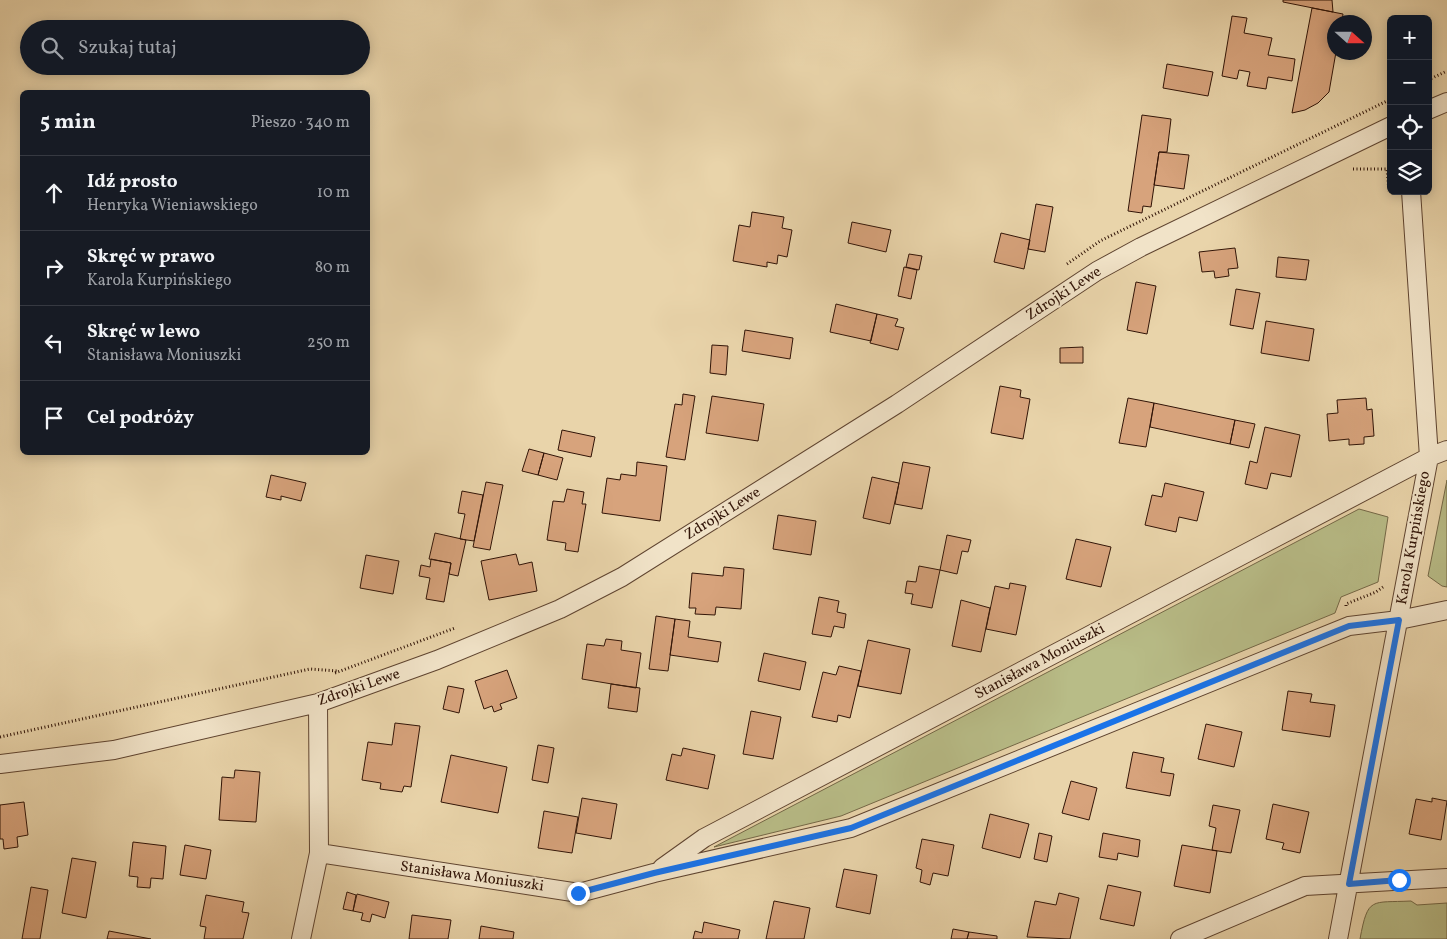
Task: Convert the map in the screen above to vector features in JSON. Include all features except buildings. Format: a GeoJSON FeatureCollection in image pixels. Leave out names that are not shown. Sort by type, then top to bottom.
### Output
{"type":"FeatureCollection","features":[{"type":"Feature","properties":{"kind":"street"},"geometry":{"type":"LineString","coordinates":[[1432,108],[1447,102]]}},
{"type":"Feature","properties":{"kind":"street","name":"Zdrojki Lewe"},"geometry":{"type":"LineString","coordinates":[[0,764],[114,750],[318,703],[437,660],[560,609],[622,577],[897,404],[1097,271],[1141,247],[1387,128]]}},
{"type":"Feature","properties":{"kind":"street","name":"Karola Kurpińskiego"},"geometry":{"type":"LineString","coordinates":[[1338,939],[1428,457],[1410,195]]}},
{"type":"Feature","properties":{"kind":"street","name":"Stanisława Moniuszki"},"geometry":{"type":"LineString","coordinates":[[654,873],[704,838],[1428,457],[1447,450]]}},
{"type":"Feature","properties":{"kind":"street","name":"Stanisława Moniuszki"},"geometry":{"type":"LineString","coordinates":[[319,853],[578,893],[654,873],[851,828],[1349,626],[1399,620],[1447,610]]}},
{"type":"Feature","properties":{"kind":"street"},"geometry":{"type":"LineString","coordinates":[[301,939],[319,853],[318,703]]}},
{"type":"Feature","properties":{"kind":"street"},"geometry":{"type":"LineString","coordinates":[[1180,939],[1305,886],[1447,878]]}},
{"type":"Feature","properties":{"kind":"path"},"geometry":{"type":"LineString","coordinates":[[1432,78],[1447,71]]}},
{"type":"Feature","properties":{"kind":"path"},"geometry":{"type":"LineString","coordinates":[[1064,267],[1100,241],[1387,101]]}},
{"type":"Feature","properties":{"kind":"path"},"geometry":{"type":"LineString","coordinates":[[1302,143],[1313,165]]}},
{"type":"Feature","properties":{"kind":"path"},"geometry":{"type":"LineString","coordinates":[[1349,169],[1387,169],[1390,199]]}},
{"type":"Feature","properties":{"kind":"path"},"geometry":{"type":"LineString","coordinates":[[1349,626],[1346,604],[1383,588],[1386,579]]}},
{"type":"Feature","properties":{"kind":"path"},"geometry":{"type":"LineString","coordinates":[[0,737],[310,669],[339,671],[460,626]]}},
{"type":"Feature","properties":{"kind":"green space"},"geometry":{"type":"Polygon","coordinates":[[[1447,480],[1447,587],[1442,586],[1428,576],[1447,480]]]}},
{"type":"Feature","properties":{"kind":"green space"},"geometry":{"type":"Polygon","coordinates":[[[1359,509],[1388,517],[1378,582],[1341,597],[1335,613],[841,816],[714,847],[1359,509]]]}},
{"type":"Feature","properties":{"kind":"green space"},"geometry":{"type":"Polygon","coordinates":[[[1411,901],[1417,905],[1447,903],[1447,939],[1360,939],[1366,915],[1374,905],[1387,902],[1411,901]]]}},
{"type":"Feature","properties":{"kind":"route"},"geometry":{"type":"LineString","coordinates":[[578,893],[654,873],[851,828],[1349,626],[1399,620],[1349,884],[1399,880]]}}]}
